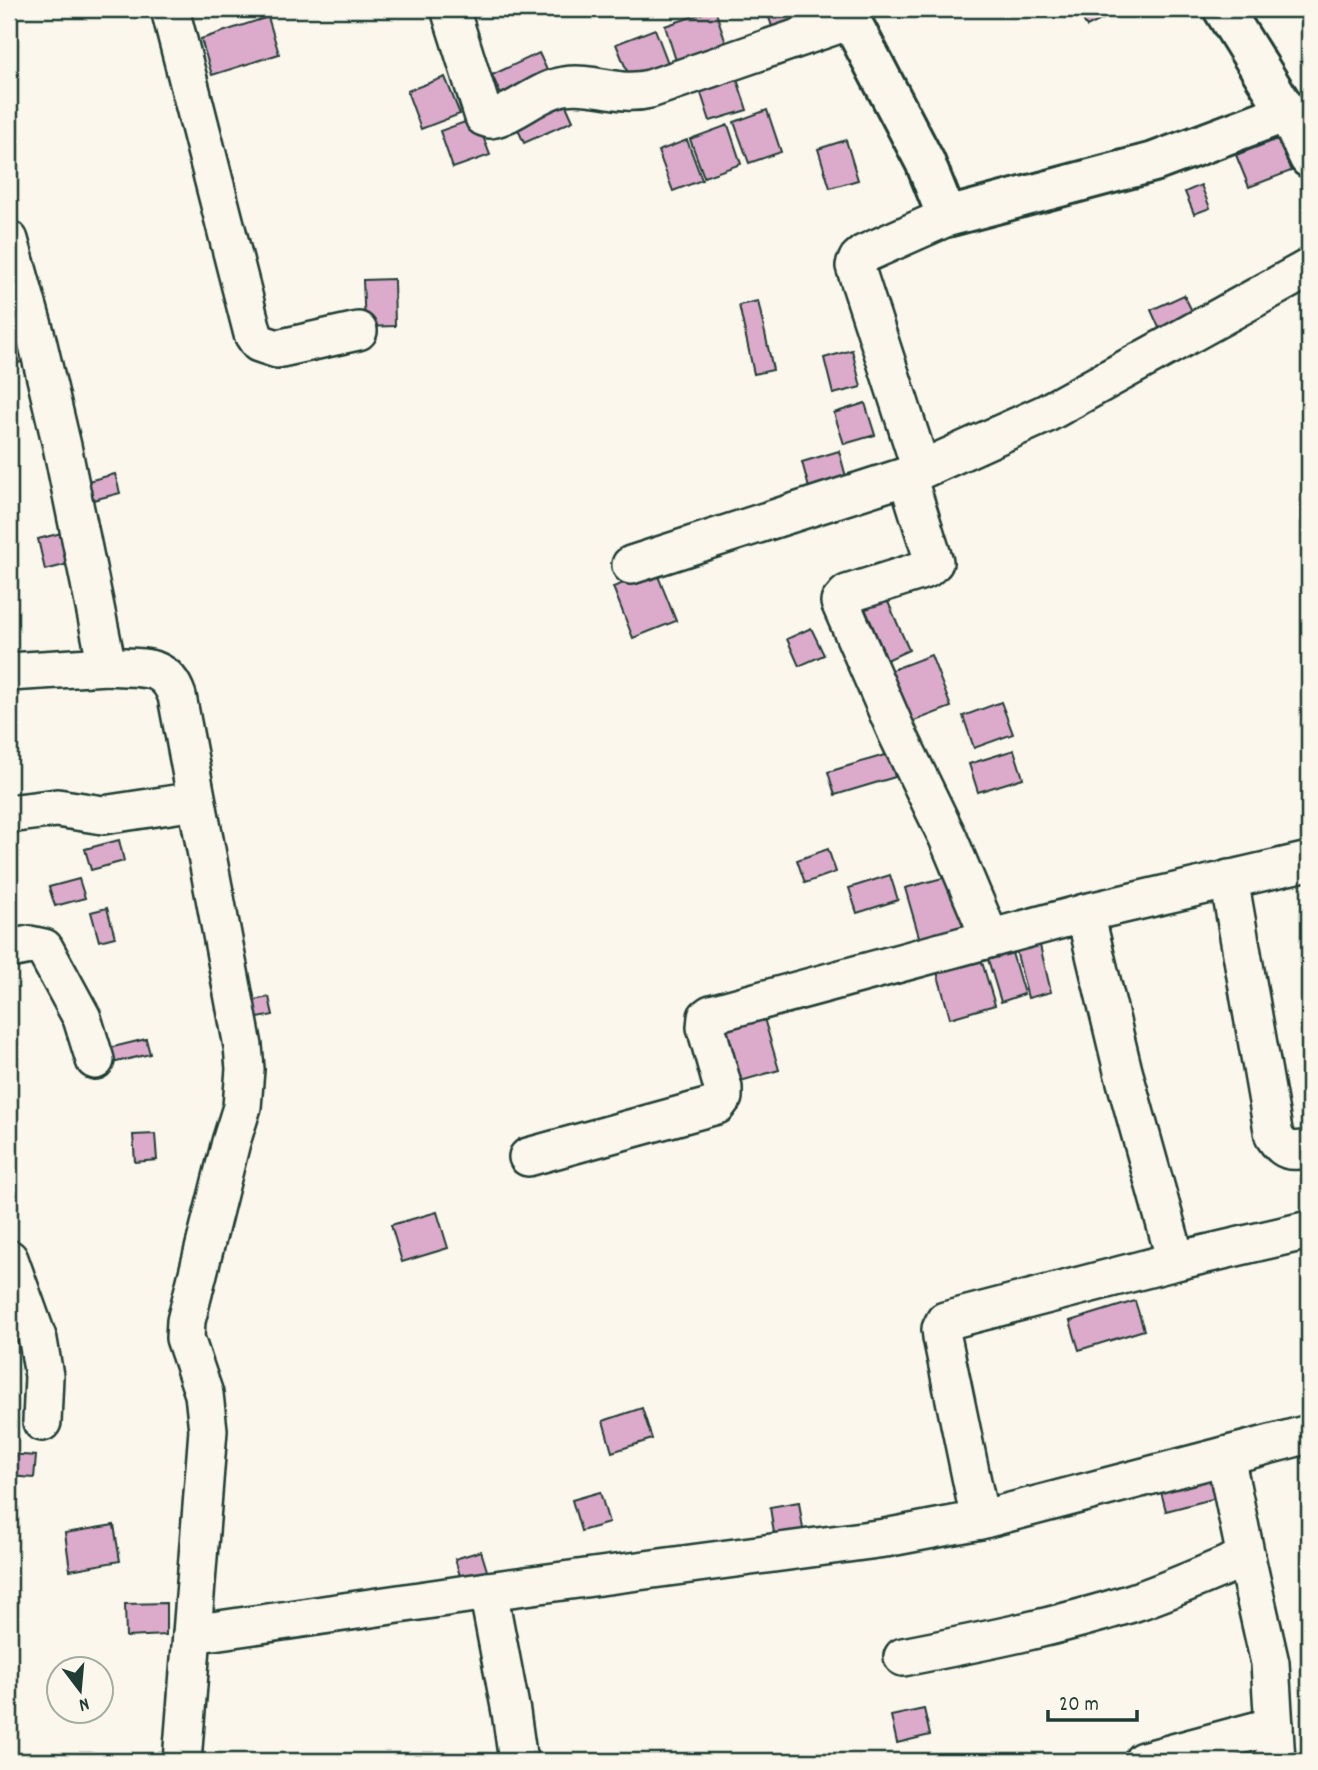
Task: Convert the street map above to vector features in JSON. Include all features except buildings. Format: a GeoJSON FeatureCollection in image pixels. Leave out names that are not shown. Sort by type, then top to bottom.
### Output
{"type":"FeatureCollection","features":[{"type":"Feature","properties":{"kind":"street"},"geometry":{"type":"LineString","coordinates":[[170,9],[253,334],[259,343],[277,348],[358,331]]}},
{"type":"Feature","properties":{"kind":"street"},"geometry":{"type":"LineString","coordinates":[[450,9],[484,117],[490,119],[560,86],[592,86],[626,93],[650,89],[848,15],[925,162],[947,217]]}},
{"type":"Feature","properties":{"kind":"street"},"geometry":{"type":"LineString","coordinates":[[1223,9],[1287,112],[1309,158]]}},
{"type":"Feature","properties":{"kind":"street"},"geometry":{"type":"LineString","coordinates":[[990,938],[948,838],[898,735],[840,602],[847,594],[926,569],[934,562],[914,473],[855,266],[864,254],[947,217],[1154,162],[1287,112]]}},
{"type":"Feature","properties":{"kind":"street"},"geometry":{"type":"LineString","coordinates":[[9,240],[37,340],[62,446],[107,666]]}},
{"type":"Feature","properties":{"kind":"street"},"geometry":{"type":"LineString","coordinates":[[631,565],[914,473],[1045,414],[1309,268]]}},
{"type":"Feature","properties":{"kind":"street"},"geometry":{"type":"LineString","coordinates":[[9,672],[107,666],[161,672],[172,681],[243,1046],[245,1069],[242,1107],[186,1321],[186,1345],[204,1394],[208,1430],[182,1761]]}},
{"type":"Feature","properties":{"kind":"street"},"geometry":{"type":"LineString","coordinates":[[9,814],[57,808],[103,815],[197,801]]}},
{"type":"Feature","properties":{"kind":"street"},"geometry":{"type":"LineString","coordinates":[[528,1157],[717,1105],[723,1097],[723,1088],[706,1027],[707,1017],[711,1014],[1085,913],[1309,860]]}},
{"type":"Feature","properties":{"kind":"street"},"geometry":{"type":"LineString","coordinates":[[1229,879],[1273,1136],[1280,1146],[1290,1151],[1309,1149]]}},
{"type":"Feature","properties":{"kind":"street"},"geometry":{"type":"LineString","coordinates":[[1085,913],[1124,1071],[1176,1261]]}},
{"type":"Feature","properties":{"kind":"street"},"geometry":{"type":"LineString","coordinates":[[9,949],[30,945],[44,948],[82,1018],[94,1060]]}},
{"type":"Feature","properties":{"kind":"street"},"geometry":{"type":"LineString","coordinates":[[980,1520],[942,1337],[941,1329],[945,1321],[1176,1261],[1309,1230]]}},
{"type":"Feature","properties":{"kind":"street"},"geometry":{"type":"LineString","coordinates":[[9,1259],[38,1340],[44,1376],[42,1422]]}},
{"type":"Feature","properties":{"kind":"street"},"geometry":{"type":"LineString","coordinates":[[192,1634],[885,1538],[980,1520],[1309,1434]]}},
{"type":"Feature","properties":{"kind":"street"},"geometry":{"type":"LineString","coordinates":[[1225,1456],[1270,1663],[1276,1761]]}},
{"type":"Feature","properties":{"kind":"street"},"geometry":{"type":"LineString","coordinates":[[903,1657],[1021,1634],[1074,1620],[1135,1602],[1247,1558]]}},
{"type":"Feature","properties":{"kind":"street"},"geometry":{"type":"LineString","coordinates":[[488,1591],[518,1761]]}},
{"type":"Feature","properties":{"kind":"street"},"geometry":{"type":"LineString","coordinates":[[1143,1761],[1273,1726]]}}]}
